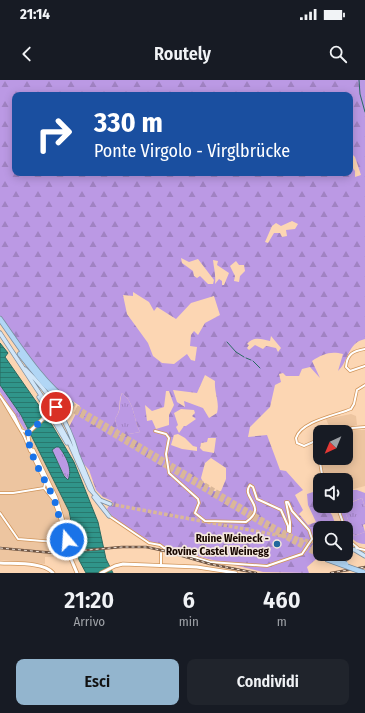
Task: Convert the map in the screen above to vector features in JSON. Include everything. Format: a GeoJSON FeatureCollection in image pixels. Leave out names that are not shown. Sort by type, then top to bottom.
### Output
{"type":"FeatureCollection","features":[{"type":"Feature","properties":{"kind":"highway"},"geometry":{"type":"LineString","coordinates":[[0,319],[37,371],[70,406],[56,397],[34,374],[0,324]]}},
{"type":"Feature","properties":{"kind":"highway"},"geometry":{"type":"LineString","coordinates":[[337,561],[365,572]]}},
{"type":"Feature","properties":{"kind":"main road"},"geometry":{"type":"LineString","coordinates":[[0,333],[23,368],[46,392],[90,489],[109,516]]}},
{"type":"Feature","properties":{"kind":"main road"},"geometry":{"type":"LineString","coordinates":[[23,368],[26,376],[48,411],[44,418]]}},
{"type":"Feature","properties":{"kind":"main road"},"geometry":{"type":"LineString","coordinates":[[54,409],[28,433],[40,471],[53,498],[69,550]]}},
{"type":"Feature","properties":{"kind":"main road"},"geometry":{"type":"LineString","coordinates":[[54,409],[61,413],[94,494]]}},
{"type":"Feature","properties":{"kind":"main road"},"geometry":{"type":"LineString","coordinates":[[44,418],[50,417],[54,420],[77,460]]}},
{"type":"Feature","properties":{"kind":"main road"},"geometry":{"type":"LineString","coordinates":[[30,443],[56,498],[67,534],[67,542]]}},
{"type":"Feature","properties":{"kind":"main road"},"geometry":{"type":"LineString","coordinates":[[90,489],[103,502],[110,504]]}},
{"type":"Feature","properties":{"kind":"main road"},"geometry":{"type":"LineString","coordinates":[[353,550],[365,556]]}},
{"type":"Feature","properties":{"kind":"main road"},"geometry":{"type":"LineString","coordinates":[[71,557],[77,573]]}},
{"type":"Feature","properties":{"kind":"main road"},"geometry":{"type":"LineString","coordinates":[[0,563],[37,566],[52,573]]}},
{"type":"Feature","properties":{"kind":"main road"},"geometry":{"type":"LineString","coordinates":[[101,573],[114,566],[129,564],[197,567],[236,573]]}},
{"type":"Feature","properties":{"kind":"street"},"geometry":{"type":"LineString","coordinates":[[365,349],[353,351],[348,356],[346,367],[350,371],[365,366]]}},
{"type":"Feature","properties":{"kind":"street"},"geometry":{"type":"LineString","coordinates":[[313,442],[304,446],[297,443],[296,438],[299,433],[320,420],[352,409],[357,390],[365,385]]}},
{"type":"Feature","properties":{"kind":"street"},"geometry":{"type":"LineString","coordinates":[[0,396],[24,436],[40,471],[45,484],[44,488],[53,498]]}},
{"type":"Feature","properties":{"kind":"street"},"geometry":{"type":"LineString","coordinates":[[2,400],[14,415],[21,430],[28,433]]}},
{"type":"Feature","properties":{"kind":"street"},"geometry":{"type":"LineString","coordinates":[[353,428],[365,428]]}},
{"type":"Feature","properties":{"kind":"street"},"geometry":{"type":"LineString","coordinates":[[109,516],[143,540],[158,547],[160,545],[164,548],[210,562],[265,566],[302,554],[308,547],[312,536],[305,525],[297,519],[288,502],[286,504],[291,529],[288,533],[288,526],[281,510],[257,499],[250,485],[248,491],[256,509],[256,513],[246,522],[207,522],[196,515],[196,508],[199,503],[198,499],[169,474],[166,454],[170,438],[166,434],[155,431]]}},
{"type":"Feature","properties":{"kind":"street"},"geometry":{"type":"LineString","coordinates":[[0,493],[26,492],[44,488]]}},
{"type":"Feature","properties":{"kind":"street"},"geometry":{"type":"LineString","coordinates":[[0,513],[18,539],[67,542]]}},
{"type":"Feature","properties":{"kind":"street"},"geometry":{"type":"LineString","coordinates":[[353,544],[358,548]]}},
{"type":"Feature","properties":{"kind":"street"},"geometry":{"type":"LineString","coordinates":[[353,549],[358,548],[365,550]]}},
{"type":"Feature","properties":{"kind":"street"},"geometry":{"type":"LineString","coordinates":[[161,553],[161,566]]}},
{"type":"Feature","properties":{"kind":"shaded area"},"geometry":{"type":"Polygon","coordinates":[[[0,392],[25,429],[27,429],[31,434],[69,511],[79,560],[67,556],[45,557],[45,564],[0,560],[0,392]]]}},
{"type":"Feature","properties":{"kind":"shaded area"},"geometry":{"type":"Polygon","coordinates":[[[351,414],[356,416],[357,425],[353,426],[353,425],[329,425],[326,419],[351,414]]]}},
{"type":"Feature","properties":{"kind":"shaded area"},"geometry":{"type":"Polygon","coordinates":[[[353,430],[365,430],[365,486],[353,489],[353,473],[323,473],[321,465],[353,465],[353,430]]]}},
{"type":"Feature","properties":{"kind":"green space"},"geometry":{"type":"Polygon","coordinates":[[[0,80],[365,80],[365,339],[359,341],[351,348],[342,367],[338,371],[343,354],[330,353],[312,361],[320,378],[310,367],[302,369],[299,376],[286,376],[283,373],[279,374],[281,382],[275,385],[270,407],[250,427],[248,437],[267,435],[280,470],[286,471],[303,490],[295,495],[303,510],[299,514],[308,525],[313,523],[314,561],[307,567],[309,573],[263,572],[204,558],[151,542],[115,520],[107,509],[112,501],[103,497],[96,490],[89,470],[82,462],[69,427],[80,406],[56,390],[40,372],[0,316],[0,80]],[[292,221],[281,226],[276,223],[272,226],[265,242],[268,243],[274,233],[280,233],[282,237],[287,236],[286,230],[295,229],[298,224],[292,221]],[[181,258],[182,263],[193,271],[194,276],[197,278],[200,276],[208,284],[213,284],[214,280],[198,259],[189,262],[181,258]],[[213,260],[215,284],[219,279],[222,281],[222,285],[224,285],[229,273],[217,265],[218,261],[213,260]],[[236,261],[230,266],[235,276],[234,281],[239,282],[240,276],[245,271],[244,265],[239,265],[236,261]],[[133,292],[133,296],[123,295],[127,314],[148,343],[153,356],[162,363],[174,364],[187,354],[191,360],[195,361],[197,347],[190,346],[191,335],[194,331],[198,335],[205,323],[220,315],[214,296],[191,303],[176,319],[157,307],[154,311],[149,302],[133,292]],[[271,336],[270,341],[255,339],[250,341],[247,344],[249,345],[247,348],[249,350],[255,345],[263,349],[266,346],[276,348],[278,352],[281,348],[271,336]],[[205,375],[197,393],[173,390],[177,402],[185,407],[184,401],[203,408],[209,418],[217,413],[218,409],[215,381],[205,375]],[[166,391],[164,407],[152,411],[145,405],[147,421],[152,420],[156,429],[169,425],[169,415],[174,405],[169,391],[166,391]],[[122,393],[119,411],[115,419],[119,436],[124,434],[123,430],[127,430],[129,434],[140,432],[132,406],[122,393]],[[181,409],[174,413],[178,425],[176,427],[179,433],[184,426],[196,419],[192,416],[195,413],[194,410],[181,409]],[[178,434],[174,435],[171,445],[182,449],[197,451],[197,447],[193,446],[185,438],[178,434]],[[208,438],[207,442],[201,443],[200,448],[203,451],[214,453],[216,438],[208,438]],[[211,458],[205,463],[201,478],[203,482],[214,491],[221,491],[226,479],[226,468],[211,458]]]}},
{"type":"Feature","properties":{"kind":"green space"},"geometry":{"type":"Polygon","coordinates":[[[0,385],[21,415],[27,429],[25,430],[0,392],[0,385]]]}},
{"type":"Feature","properties":{"kind":"green space"},"geometry":{"type":"Polygon","coordinates":[[[122,393],[132,406],[140,432],[129,434],[124,431],[124,434],[119,436],[115,419],[120,409],[122,393]]]}},
{"type":"Feature","properties":{"kind":"green space"},"geometry":{"type":"Polygon","coordinates":[[[59,447],[68,463],[70,471],[68,480],[52,450],[59,447]]]}},
{"type":"Feature","properties":{"kind":"green space"},"geometry":{"type":"Polygon","coordinates":[[[353,490],[365,493],[365,507],[362,498],[353,501],[353,490]]]}},
{"type":"Feature","properties":{"kind":"green space"},"geometry":{"type":"Polygon","coordinates":[[[313,492],[313,513],[330,513],[334,521],[316,521],[308,505],[307,494],[313,492]]]}},
{"type":"Feature","properties":{"kind":"green space"},"geometry":{"type":"Polygon","coordinates":[[[362,498],[365,507],[365,524],[363,525],[365,532],[354,536],[353,521],[348,521],[346,513],[353,513],[353,502],[362,498]]]}},
{"type":"Feature","properties":{"kind":"green space"},"geometry":{"type":"Polygon","coordinates":[[[341,513],[346,513],[348,521],[343,521],[341,513]]]}},
{"type":"Feature","properties":{"kind":"green space"},"geometry":{"type":"Polygon","coordinates":[[[365,532],[365,544],[354,540],[353,533],[354,536],[365,532]]]}},
{"type":"Feature","properties":{"kind":"water"},"geometry":{"type":"Polygon","coordinates":[[[0,343],[8,353],[5,357],[49,420],[74,462],[98,522],[106,559],[113,573],[86,573],[79,560],[69,511],[21,415],[0,385],[0,343]],[[59,447],[52,450],[64,476],[68,480],[70,471],[69,467],[64,454],[59,447]]]}},
{"type":"Feature","properties":{"kind":"waterway"},"geometry":{"type":"LineString","coordinates":[[359,80],[360,94],[365,112]]}},
{"type":"Feature","properties":{"kind":"waterway"},"geometry":{"type":"LineString","coordinates":[[227,342],[236,352],[244,357]]}},
{"type":"Feature","properties":{"kind":"waterway"},"geometry":{"type":"LineString","coordinates":[[246,358],[251,360]]}},
{"type":"Feature","properties":{"kind":"waterway"},"geometry":{"type":"LineString","coordinates":[[253,361],[260,368]]}},
{"type":"Feature","properties":{"kind":"tunnel"},"geometry":{"type":"LineString","coordinates":[[71,404],[276,528],[313,547]]}},
{"type":"Feature","properties":{"kind":"tunnel"},"geometry":{"type":"LineString","coordinates":[[69,408],[274,531],[313,552]]}},
{"type":"Feature","properties":{"kind":"tunnel"},"geometry":{"type":"LineString","coordinates":[[110,504],[313,542]]}},
{"type":"Feature","properties":{"kind":"tunnel"},"geometry":{"type":"LineString","coordinates":[[159,548],[161,553]]}},
{"type":"Feature","properties":{"kind":"railway"},"geometry":{"type":"LineString","coordinates":[[0,548],[54,553],[122,547],[146,547],[210,564],[256,573]]}},
{"type":"Feature","properties":{"kind":"railway"},"geometry":{"type":"LineString","coordinates":[[331,573],[365,567]]}},
{"type":"Feature","properties":{"kind":"place","name":"Ruine Weineck - Rovine Castel Weinegg"},"geometry":{"type":"Point","coordinates":[277,544]}},
{"type":"Feature","properties":{"kind":"route"},"geometry":{"type":"LineString","coordinates":[[56,407],[28,433],[28,437],[32,453],[56,505],[67,540]]}}]}
